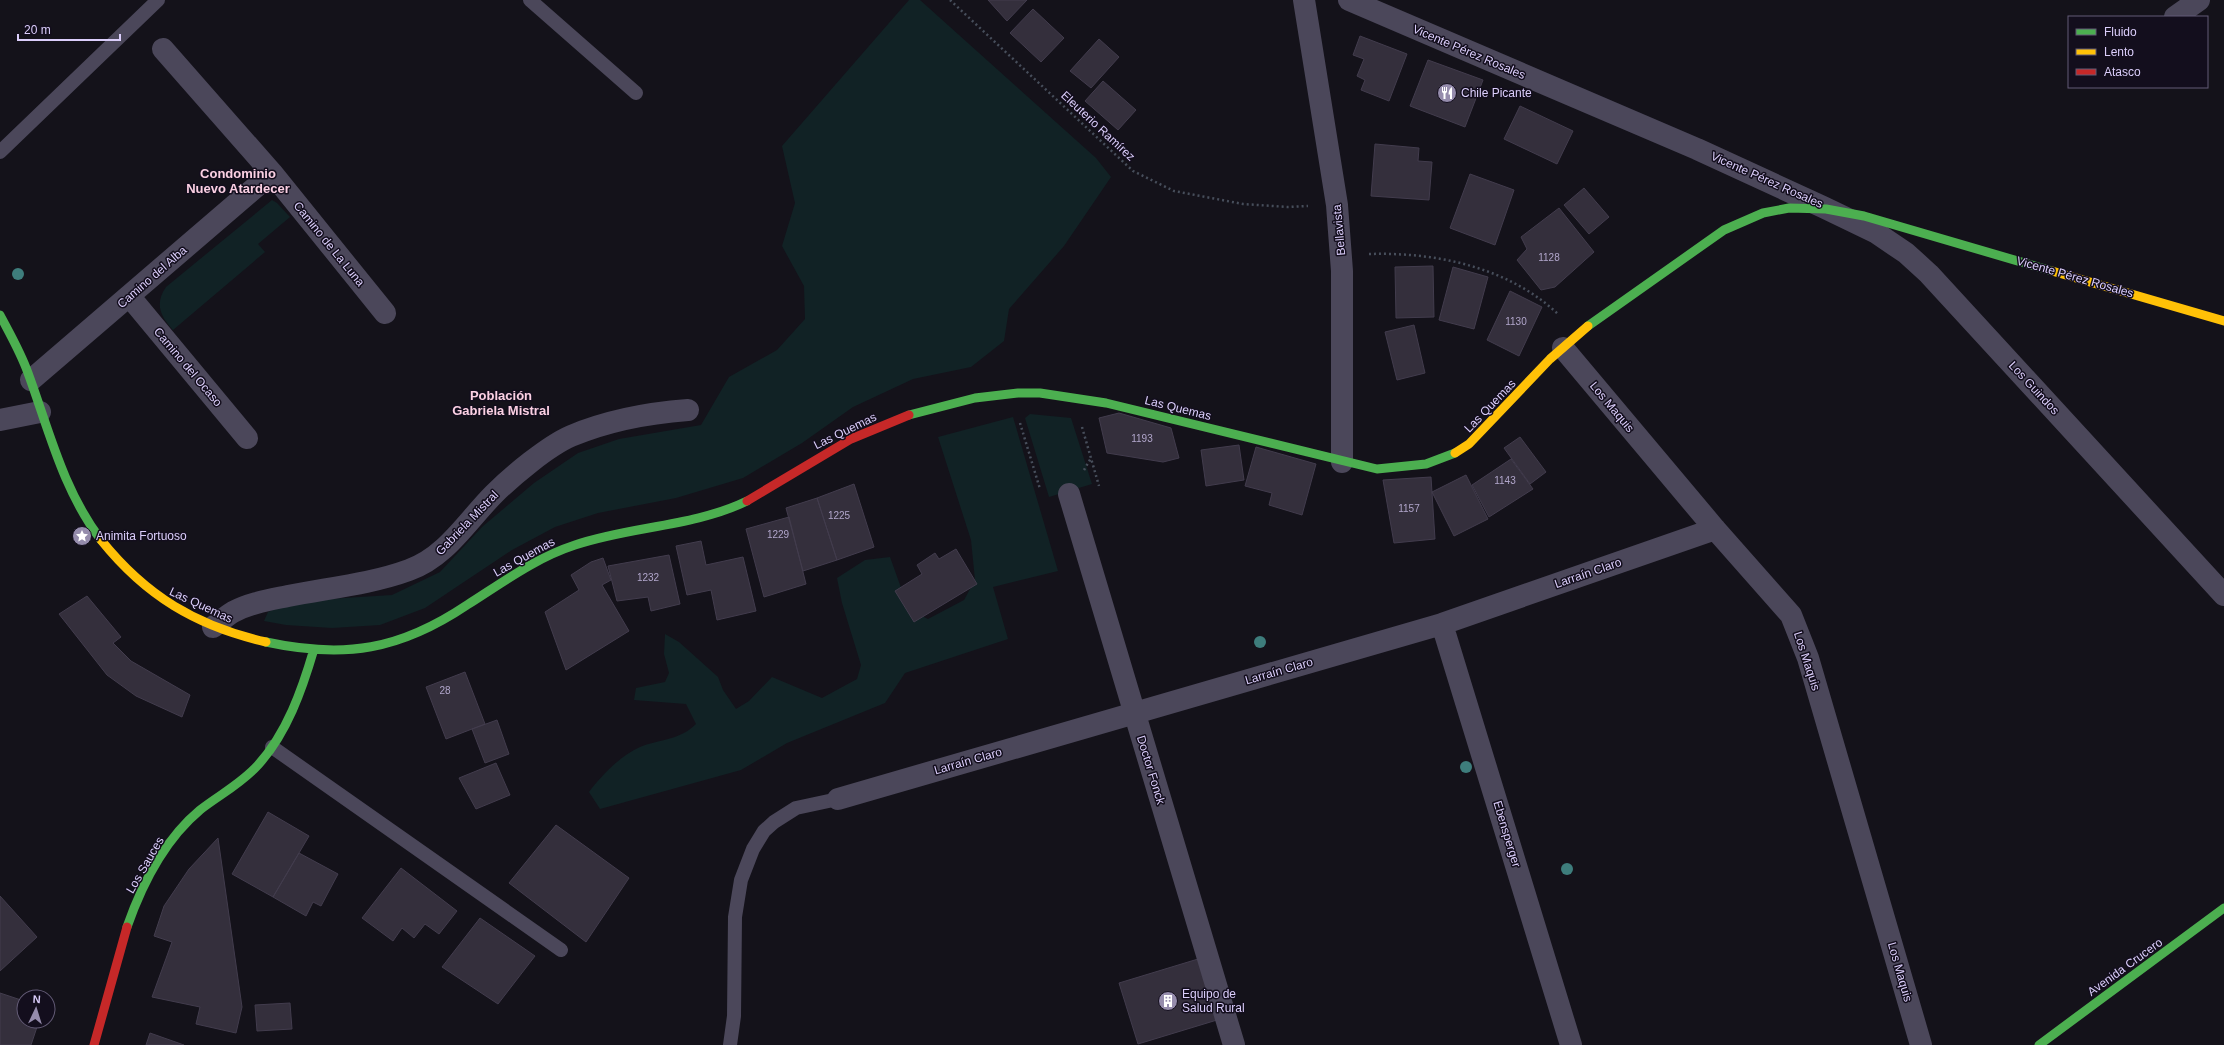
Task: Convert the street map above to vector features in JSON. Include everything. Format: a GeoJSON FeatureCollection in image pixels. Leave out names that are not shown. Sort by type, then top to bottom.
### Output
{"type":"FeatureCollection","features":[{"type":"Feature","properties":{"kind":"main road","name":"Vicente Pérez Rosales"},"geometry":{"type":"LineString","coordinates":[[1823,206],[1864,216],[2224,321]]}},
{"type":"Feature","properties":{"kind":"main road","name":"Las Quemas"},"geometry":{"type":"LineString","coordinates":[[0,315],[31,380],[40,412],[74,498],[92,529],[135,578],[158,598],[213,627],[244,637],[314,649],[349,649],[381,646],[408,638],[436,625],[515,574],[554,552],[600,537],[642,528],[680,523],[717,514],[762,493],[838,446],[876,428],[922,412],[960,402],[1012,393],[1072,395],[1342,462],[1377,469],[1417,467],[1438,462],[1454,455],[1469,444],[1563,348],[1706,241],[1743,220],[1763,213],[1786,208],[1823,206]]}},
{"type":"Feature","properties":{"kind":"main road","name":"Los Sauces"},"geometry":{"type":"LineString","coordinates":[[94,1045],[127,929],[141,890],[166,848],[193,815],[258,766],[279,738],[300,696],[314,649]]}},
{"type":"Feature","properties":{"kind":"main road","name":"Avenida Crucero"},"geometry":{"type":"LineString","coordinates":[[2039,1045],[2224,908]]}},
{"type":"Feature","properties":{"kind":"street","name":"Bellavista"},"geometry":{"type":"LineString","coordinates":[[1304,0],[1337,204],[1341,254],[1342,462]]}},
{"type":"Feature","properties":{"kind":"street","name":"Vicente Pérez Rosales"},"geometry":{"type":"LineString","coordinates":[[1349,0],[1697,149],[1823,206]]}},
{"type":"Feature","properties":{"kind":"street"},"geometry":{"type":"LineString","coordinates":[[2176,16],[2199,0]]}},
{"type":"Feature","properties":{"kind":"street","name":"Camino de La Luna"},"geometry":{"type":"LineString","coordinates":[[163,50],[272,173],[385,313]]}},
{"type":"Feature","properties":{"kind":"street","name":"Camino del Alba"},"geometry":{"type":"LineString","coordinates":[[31,380],[130,297],[272,173]]}},
{"type":"Feature","properties":{"kind":"street","name":"Los Guindos"},"geometry":{"type":"LineString","coordinates":[[1823,206],[1875,232],[1906,253],[1928,274],[2224,595]]}},
{"type":"Feature","properties":{"kind":"street","name":"Camino del Ocaso"},"geometry":{"type":"LineString","coordinates":[[130,297],[247,438]]}},
{"type":"Feature","properties":{"kind":"street","name":"Los Maquis"},"geometry":{"type":"LineString","coordinates":[[1563,348],[1715,529],[1792,615],[1808,658],[1922,1045]]}},
{"type":"Feature","properties":{"kind":"street","name":"Gabriela Mistral"},"geometry":{"type":"LineString","coordinates":[[213,627],[232,613],[261,602],[366,582],[410,570],[433,559],[494,494],[533,461],[569,437],[607,423],[646,414],[688,410]]}},
{"type":"Feature","properties":{"kind":"street"},"geometry":{"type":"LineString","coordinates":[[0,420],[40,412]]}},
{"type":"Feature","properties":{"kind":"street","name":"Doctor Fonck"},"geometry":{"type":"LineString","coordinates":[[1068,494],[1234,1045]]}},
{"type":"Feature","properties":{"kind":"street","name":"Larraín Claro"},"geometry":{"type":"LineString","coordinates":[[838,799],[1133,712],[1442,624],[1715,529]]}},
{"type":"Feature","properties":{"kind":"street","name":"Ebensperger"},"geometry":{"type":"LineString","coordinates":[[1442,624],[1571,1045]]}},
{"type":"Feature","properties":{"kind":"lane"},"geometry":{"type":"LineString","coordinates":[[0,152],[158,0]]}},
{"type":"Feature","properties":{"kind":"lane"},"geometry":{"type":"LineString","coordinates":[[530,0],[636,93]]}},
{"type":"Feature","properties":{"kind":"lane"},"geometry":{"type":"LineString","coordinates":[[272,747],[560,950]]}},
{"type":"Feature","properties":{"kind":"lane"},"geometry":{"type":"LineString","coordinates":[[730,1045],[734,1016],[735,917],[741,880],[753,849],[764,831],[774,822],[796,808],[838,799]]}},
{"type":"Feature","properties":{"kind":"path","name":"Eleuterio Ramírez"},"geometry":{"type":"LineString","coordinates":[[950,0],[1133,171],[1174,191],[1243,204],[1288,207],[1337,204]]}},
{"type":"Feature","properties":{"kind":"path"},"geometry":{"type":"LineString","coordinates":[[1341,254],[1409,255],[1467,264],[1502,276],[1544,301],[1580,334]]}},
{"type":"Feature","properties":{"kind":"path"},"geometry":{"type":"LineString","coordinates":[[1012,393],[1041,491]]}},
{"type":"Feature","properties":{"kind":"path"},"geometry":{"type":"LineString","coordinates":[[1072,395],[1100,487]]}},
{"type":"Feature","properties":{"kind":"shaded area"},"geometry":{"type":"Polygon","coordinates":[[[909,0],[920,0],[1096,158],[1111,177],[1064,246],[1009,309],[1004,341],[971,367],[913,379],[853,407],[802,443],[743,478],[676,498],[598,513],[555,527],[512,550],[425,608],[380,625],[332,628],[286,625],[264,621],[268,612],[282,606],[312,600],[392,595],[440,572],[482,527],[534,483],[578,453],[619,439],[701,425],[729,377],[777,350],[805,319],[804,286],[782,246],[795,203],[782,146],[909,0]]]}},
{"type":"Feature","properties":{"kind":"shaded area"},"geometry":{"type":"Polygon","coordinates":[[[272,200],[277,203],[290,217],[258,244],[265,252],[173,330],[165,320],[160,310],[160,299],[166,287],[272,200]]]}},
{"type":"Feature","properties":{"kind":"shaded area"},"geometry":{"type":"Polygon","coordinates":[[[1030,414],[1071,418],[1092,484],[1049,497],[1025,418],[1030,414]]]}},
{"type":"Feature","properties":{"kind":"shaded area"},"geometry":{"type":"Polygon","coordinates":[[[1013,417],[1058,571],[993,587],[1008,639],[905,673],[885,703],[787,743],[741,770],[600,809],[589,792],[612,766],[626,755],[640,747],[677,736],[696,724],[686,704],[634,700],[636,688],[665,682],[669,673],[664,654],[665,634],[679,642],[718,677],[723,690],[736,709],[749,701],[772,677],[822,698],[857,679],[861,665],[842,603],[837,578],[865,560],[890,557],[909,610],[928,619],[964,600],[975,580],[971,540],[938,437],[1013,417]]]}},
{"type":"Feature","properties":{"kind":"building"},"geometry":{"type":"Polygon","coordinates":[[[988,0],[1027,0],[1007,21],[988,0]]]}},
{"type":"Feature","properties":{"kind":"building"},"geometry":{"type":"Polygon","coordinates":[[[1033,9],[1064,38],[1041,62],[1010,33],[1033,9]]]}},
{"type":"Feature","properties":{"kind":"building"},"geometry":{"type":"Polygon","coordinates":[[[1360,36],[1407,54],[1389,101],[1361,90],[1365,80],[1357,76],[1364,59],[1353,55],[1360,36]]]}},
{"type":"Feature","properties":{"kind":"building"},"geometry":{"type":"Polygon","coordinates":[[[1099,39],[1119,57],[1091,88],[1070,71],[1099,39]]]}},
{"type":"Feature","properties":{"kind":"building","name":"Chile Picante"},"geometry":{"type":"Polygon","coordinates":[[[1428,60],[1483,80],[1465,127],[1410,106],[1428,60]]]}},
{"type":"Feature","properties":{"kind":"building"},"geometry":{"type":"Polygon","coordinates":[[[1103,81],[1136,110],[1118,130],[1085,101],[1103,81]]]}},
{"type":"Feature","properties":{"kind":"building"},"geometry":{"type":"Polygon","coordinates":[[[1520,106],[1573,131],[1557,164],[1504,139],[1520,106]]]}},
{"type":"Feature","properties":{"kind":"building"},"geometry":{"type":"Polygon","coordinates":[[[1375,144],[1419,148],[1418,161],[1432,162],[1429,200],[1371,196],[1375,144]]]}},
{"type":"Feature","properties":{"kind":"building"},"geometry":{"type":"Polygon","coordinates":[[[1470,174],[1514,190],[1495,245],[1450,228],[1470,174]]]}},
{"type":"Feature","properties":{"kind":"building"},"geometry":{"type":"Polygon","coordinates":[[[1584,188],[1609,217],[1589,234],[1564,205],[1584,188]]]}},
{"type":"Feature","properties":{"kind":"building"},"geometry":{"type":"Polygon","coordinates":[[[1559,208],[1594,252],[1555,287],[1541,290],[1517,260],[1527,249],[1521,237],[1559,208]]]}},
{"type":"Feature","properties":{"kind":"building"},"geometry":{"type":"Polygon","coordinates":[[[1433,266],[1434,317],[1396,318],[1395,267],[1433,266]]]}},
{"type":"Feature","properties":{"kind":"building"},"geometry":{"type":"Polygon","coordinates":[[[1453,267],[1488,277],[1474,329],[1439,320],[1453,267]]]}},
{"type":"Feature","properties":{"kind":"building"},"geometry":{"type":"Polygon","coordinates":[[[1510,291],[1542,307],[1519,356],[1487,340],[1510,291]]]}},
{"type":"Feature","properties":{"kind":"building"},"geometry":{"type":"Polygon","coordinates":[[[1414,325],[1425,373],[1397,380],[1385,332],[1414,325]]]}},
{"type":"Feature","properties":{"kind":"building"},"geometry":{"type":"Polygon","coordinates":[[[1119,413],[1171,428],[1179,458],[1163,462],[1107,453],[1099,418],[1119,413]]]}},
{"type":"Feature","properties":{"kind":"building"},"geometry":{"type":"Polygon","coordinates":[[[1520,437],[1546,472],[1530,484],[1504,448],[1520,437]]]}},
{"type":"Feature","properties":{"kind":"building"},"geometry":{"type":"Polygon","coordinates":[[[1239,445],[1244,480],[1206,486],[1201,450],[1239,445]]]}},
{"type":"Feature","properties":{"kind":"building"},"geometry":{"type":"Polygon","coordinates":[[[1256,447],[1316,464],[1302,515],[1269,505],[1272,493],[1245,486],[1256,447]]]}},
{"type":"Feature","properties":{"kind":"building"},"geometry":{"type":"Polygon","coordinates":[[[1511,459],[1533,489],[1489,517],[1472,485],[1511,459]]]}},
{"type":"Feature","properties":{"kind":"building"},"geometry":{"type":"Polygon","coordinates":[[[1466,475],[1488,519],[1454,536],[1432,492],[1466,475]]]}},
{"type":"Feature","properties":{"kind":"building"},"geometry":{"type":"Polygon","coordinates":[[[1431,477],[1435,539],[1394,543],[1383,480],[1431,477]]]}},
{"type":"Feature","properties":{"kind":"building"},"geometry":{"type":"Polygon","coordinates":[[[854,484],[874,547],[837,560],[817,498],[854,484]]]}},
{"type":"Feature","properties":{"kind":"building"},"geometry":{"type":"Polygon","coordinates":[[[817,498],[837,560],[803,571],[786,508],[817,498]]]}},
{"type":"Feature","properties":{"kind":"building"},"geometry":{"type":"Polygon","coordinates":[[[789,517],[806,584],[764,597],[746,529],[789,517]]]}},
{"type":"Feature","properties":{"kind":"building"},"geometry":{"type":"Polygon","coordinates":[[[701,541],[706,565],[743,557],[756,611],[717,620],[711,590],[687,595],[676,546],[701,541]]]}},
{"type":"Feature","properties":{"kind":"building"},"geometry":{"type":"Polygon","coordinates":[[[956,549],[977,584],[914,622],[895,591],[922,574],[917,565],[935,553],[939,559],[956,549]]]}},
{"type":"Feature","properties":{"kind":"building"},"geometry":{"type":"Polygon","coordinates":[[[669,555],[680,604],[651,611],[648,597],[617,601],[608,566],[669,555]]]}},
{"type":"Feature","properties":{"kind":"building"},"geometry":{"type":"Polygon","coordinates":[[[603,558],[611,580],[602,585],[629,631],[566,670],[545,612],[579,590],[571,575],[591,562],[603,558]]]}},
{"type":"Feature","properties":{"kind":"building"},"geometry":{"type":"Polygon","coordinates":[[[87,596],[121,637],[113,643],[131,661],[190,695],[182,717],[136,696],[107,675],[59,614],[87,596]]]}},
{"type":"Feature","properties":{"kind":"building"},"geometry":{"type":"Polygon","coordinates":[[[465,672],[485,724],[446,739],[426,687],[465,672]]]}},
{"type":"Feature","properties":{"kind":"building"},"geometry":{"type":"Polygon","coordinates":[[[497,720],[509,754],[485,763],[472,729],[497,720]]]}},
{"type":"Feature","properties":{"kind":"building"},"geometry":{"type":"Polygon","coordinates":[[[496,763],[510,795],[476,809],[459,778],[496,763]]]}},
{"type":"Feature","properties":{"kind":"building"},"geometry":{"type":"Polygon","coordinates":[[[268,812],[309,836],[273,897],[232,874],[268,812]]]}},
{"type":"Feature","properties":{"kind":"building"},"geometry":{"type":"Polygon","coordinates":[[[556,825],[629,878],[586,942],[509,883],[556,825]]]}},
{"type":"Feature","properties":{"kind":"building"},"geometry":{"type":"Polygon","coordinates":[[[218,838],[242,1007],[236,1033],[196,1024],[200,1007],[152,997],[172,942],[154,936],[164,906],[189,869],[218,838]]]}},
{"type":"Feature","properties":{"kind":"building"},"geometry":{"type":"Polygon","coordinates":[[[299,853],[338,874],[321,906],[313,902],[306,916],[273,897],[299,853]]]}},
{"type":"Feature","properties":{"kind":"building"},"geometry":{"type":"Polygon","coordinates":[[[401,868],[457,911],[439,934],[425,924],[414,938],[402,928],[393,941],[362,918],[401,868]]]}},
{"type":"Feature","properties":{"kind":"building"},"geometry":{"type":"Polygon","coordinates":[[[0,896],[37,937],[0,971],[0,896]]]}},
{"type":"Feature","properties":{"kind":"building"},"geometry":{"type":"Polygon","coordinates":[[[480,918],[535,956],[498,1004],[442,967],[480,918]]]}},
{"type":"Feature","properties":{"kind":"building","name":"Equipo de Salud Rural"},"geometry":{"type":"Polygon","coordinates":[[[1198,959],[1217,1020],[1138,1044],[1119,983],[1198,959]]]}},
{"type":"Feature","properties":{"kind":"building"},"geometry":{"type":"Polygon","coordinates":[[[0,993],[16,998],[16,1029],[36,1029],[31,1045],[0,1045],[0,993]]]}},
{"type":"Feature","properties":{"kind":"building"},"geometry":{"type":"Polygon","coordinates":[[[290,1003],[292,1029],[257,1031],[255,1005],[290,1003]]]}},
{"type":"Feature","properties":{"kind":"building"},"geometry":{"type":"Polygon","coordinates":[[[150,1033],[184,1045],[146,1045],[150,1033]]]}},
{"type":"Feature","properties":{"kind":"traffic: fast"},"geometry":{"type":"LineString","coordinates":[[1588,326],[1724,230],[1763,213],[1789,208],[1826,209],[1864,216],[2052,271]]}},
{"type":"Feature","properties":{"kind":"traffic: fast"},"geometry":{"type":"LineString","coordinates":[[0,315],[25,366],[36,394],[50,438],[67,480],[88,521],[101,540]]}},
{"type":"Feature","properties":{"kind":"traffic: fast"},"geometry":{"type":"LineString","coordinates":[[909,415],[975,398],[1018,393],[1040,393],[1106,403],[1377,469],[1426,464],[1455,453]]}},
{"type":"Feature","properties":{"kind":"traffic: fast"},"geometry":{"type":"LineString","coordinates":[[266,642],[321,650],[347,650],[371,647],[395,641],[442,620],[532,564],[560,550],[596,539],[705,516],[726,510],[747,501]]}},
{"type":"Feature","properties":{"kind":"traffic: fast"},"geometry":{"type":"LineString","coordinates":[[127,927],[147,879],[165,849],[176,835],[200,810],[237,784],[251,772],[268,753],[285,725],[299,695],[314,649]]}},
{"type":"Feature","properties":{"kind":"traffic: fast"},"geometry":{"type":"LineString","coordinates":[[2039,1045],[2224,908]]}},
{"type":"Feature","properties":{"kind":"traffic: slow"},"geometry":{"type":"LineString","coordinates":[[2052,271],[2224,321]]}},
{"type":"Feature","properties":{"kind":"traffic: slow"},"geometry":{"type":"LineString","coordinates":[[1455,453],[1469,444],[1550,359],[1588,326]]}},
{"type":"Feature","properties":{"kind":"traffic: slow"},"geometry":{"type":"LineString","coordinates":[[101,540],[118,560],[136,577],[174,606],[217,627],[266,642]]}},
{"type":"Feature","properties":{"kind":"traffic: jam"},"geometry":{"type":"LineString","coordinates":[[747,501],[851,439],[909,415]]}},
{"type":"Feature","properties":{"kind":"traffic: jam"},"geometry":{"type":"LineString","coordinates":[[94,1045],[127,927]]}},
{"type":"Feature","properties":{"kind":"place","name":"Chile Picante"},"geometry":{"type":"Point","coordinates":[1447,93]}},
{"type":"Feature","properties":{"kind":"place","name":"Animita Fortuoso"},"geometry":{"type":"Point","coordinates":[82,536]}},
{"type":"Feature","properties":{"kind":"place","name":"Equipo de Salud Rural"},"geometry":{"type":"Point","coordinates":[1168,1001]}},
{"type":"Feature","properties":{"kind":"district","name":"Condominio Nuevo Atardecer"},"geometry":{"type":"Point","coordinates":[238,180]}},
{"type":"Feature","properties":{"kind":"district","name":"Población Gabriela Mistral"},"geometry":{"type":"Point","coordinates":[501,402]}}]}
